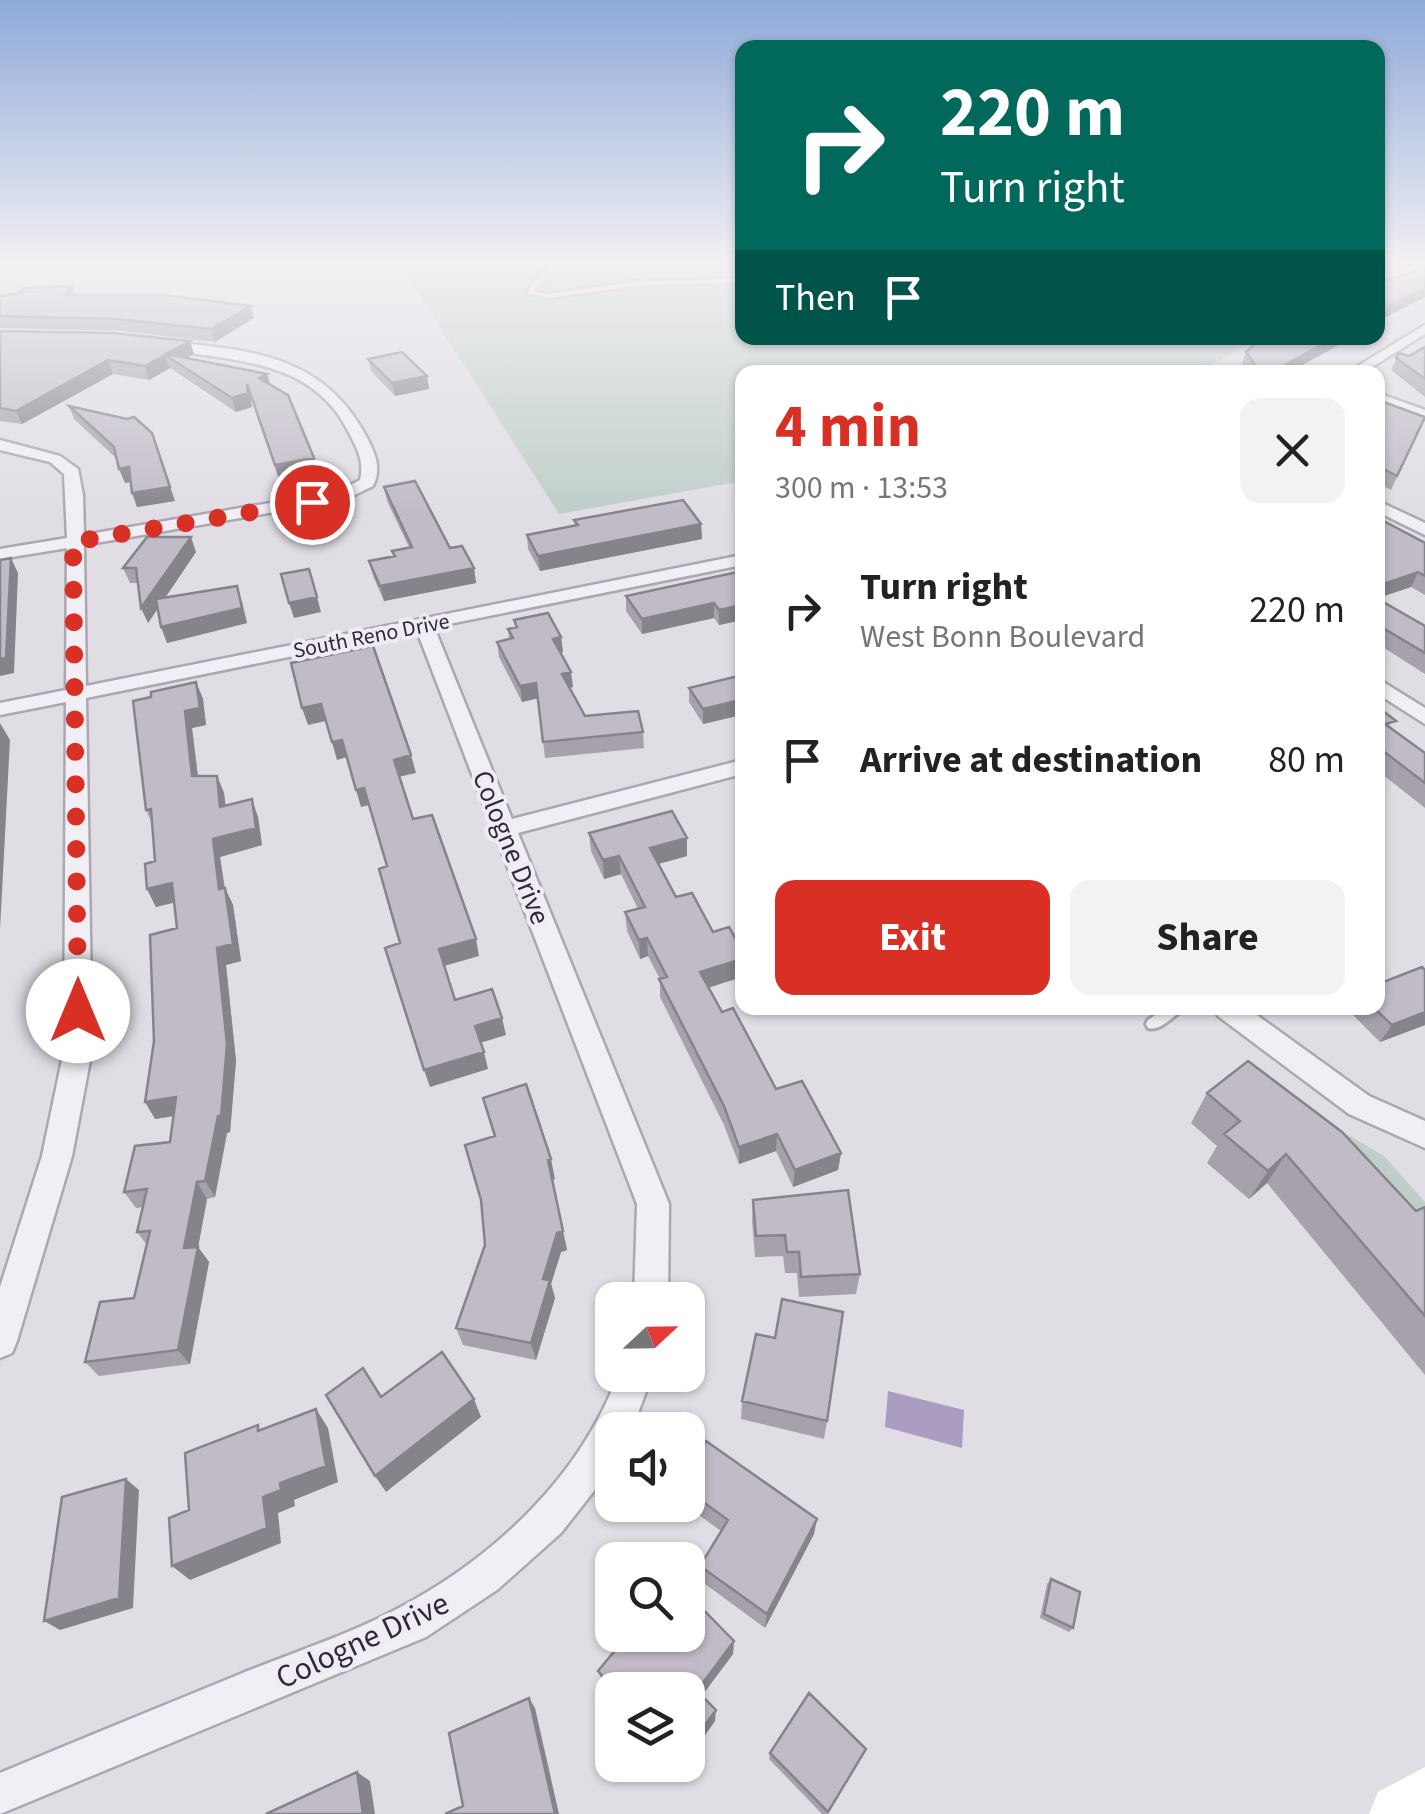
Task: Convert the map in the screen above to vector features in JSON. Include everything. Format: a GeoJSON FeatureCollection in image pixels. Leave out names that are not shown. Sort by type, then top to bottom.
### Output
{"type":"FeatureCollection","features":[{"type":"Feature","properties":{"kind":"street"},"geometry":{"type":"LineString","coordinates":[[0,554],[344,495],[367,482],[371,474],[358,436],[332,394],[315,380],[248,360],[162,346]]}},
{"type":"Feature","properties":{"kind":"street"},"geometry":{"type":"LineString","coordinates":[[1366,365],[1398,346]]}},
{"type":"Feature","properties":{"kind":"street"},"geometry":{"type":"LineString","coordinates":[[1385,400],[1425,415]]}},
{"type":"Feature","properties":{"kind":"street"},"geometry":{"type":"LineString","coordinates":[[0,444],[55,459],[72,472],[78,1050],[57,1156],[0,1341]]}},
{"type":"Feature","properties":{"kind":"street"},"geometry":{"type":"LineString","coordinates":[[1385,510],[1425,530]]}},
{"type":"Feature","properties":{"kind":"street","name":"South Reno Drive"},"geometry":{"type":"LineString","coordinates":[[0,709],[735,561]]}},
{"type":"Feature","properties":{"kind":"street","name":"Cologne Drive"},"geometry":{"type":"LineString","coordinates":[[424,625],[653,1204],[651,1282]]}},
{"type":"Feature","properties":{"kind":"street"},"geometry":{"type":"LineString","coordinates":[[1385,689],[1425,718]]}},
{"type":"Feature","properties":{"kind":"street"},"geometry":{"type":"LineString","coordinates":[[505,828],[735,769]]}},
{"type":"Feature","properties":{"kind":"street"},"geometry":{"type":"LineString","coordinates":[[1237,1015],[1359,1105],[1425,1136]]}},
{"type":"Feature","properties":{"kind":"street","name":"Cologne Drive"},"geometry":{"type":"LineString","coordinates":[[0,1795],[412,1623],[474,1586],[528,1542],[574,1491],[608,1437],[628,1392]]}},
{"type":"Feature","properties":{"kind":"street"},"geometry":{"type":"LineString","coordinates":[[1400,1814],[1425,1798]]}},
{"type":"Feature","properties":{"kind":"lane"},"geometry":{"type":"LineString","coordinates":[[1152,1024],[1165,1015]]}},
{"type":"Feature","properties":{"kind":"shaded area"},"geometry":{"type":"Polygon","coordinates":[[[452,346],[1247,346],[1210,365],[735,365],[735,482],[559,514],[452,346]]]}},
{"type":"Feature","properties":{"kind":"shaded area"},"geometry":{"type":"Polygon","coordinates":[[[1348,1135],[1384,1156],[1425,1202],[1425,1222],[1320,1159],[1348,1135]]]}},
{"type":"Feature","properties":{"kind":"shaded area"},"geometry":{"type":"Polygon","coordinates":[[[888,1391],[964,1410],[962,1448],[885,1427],[888,1391]]]}},
{"type":"Feature","properties":{"kind":"building"},"geometry":{"type":"Polygon","coordinates":[[[0,346],[181,346],[166,354],[267,374],[259,378],[288,395],[314,458],[275,465],[247,384],[248,393],[232,398],[165,355],[145,366],[108,360],[16,411],[0,408],[0,346]]]}},
{"type":"Feature","properties":{"kind":"building"},"geometry":{"type":"Polygon","coordinates":[[[1253,346],[1320,346],[1285,365],[1255,365],[1246,352],[1253,346]]]}},
{"type":"Feature","properties":{"kind":"building"},"geometry":{"type":"Polygon","coordinates":[[[1425,347],[1425,379],[1396,358],[1399,353],[1409,356],[1425,347]]]}},
{"type":"Feature","properties":{"kind":"building"},"geometry":{"type":"Polygon","coordinates":[[[402,352],[427,376],[392,383],[368,359],[402,352]]]}},
{"type":"Feature","properties":{"kind":"building"},"geometry":{"type":"Polygon","coordinates":[[[1385,403],[1425,417],[1397,476],[1385,470],[1385,403]]]}},
{"type":"Feature","properties":{"kind":"building"},"geometry":{"type":"Polygon","coordinates":[[[69,406],[127,419],[134,417],[152,433],[170,487],[132,493],[129,467],[119,469],[114,447],[69,406]]]}},
{"type":"Feature","properties":{"kind":"building"},"geometry":{"type":"Polygon","coordinates":[[[415,481],[450,548],[462,546],[474,568],[380,586],[369,561],[395,556],[392,551],[412,547],[384,487],[415,481]]]}},
{"type":"Feature","properties":{"kind":"building"},"geometry":{"type":"Polygon","coordinates":[[[683,500],[701,524],[538,556],[527,535],[578,525],[574,520],[683,500]]]}},
{"type":"Feature","properties":{"kind":"building"},"geometry":{"type":"Polygon","coordinates":[[[1385,522],[1425,543],[1425,576],[1418,572],[1385,584],[1385,522]]]}},
{"type":"Feature","properties":{"kind":"building"},"geometry":{"type":"Polygon","coordinates":[[[147,537],[191,537],[141,608],[136,568],[123,568],[147,537]]]}},
{"type":"Feature","properties":{"kind":"building"},"geometry":{"type":"Polygon","coordinates":[[[11,558],[6,658],[0,659],[0,560],[11,558]]]}},
{"type":"Feature","properties":{"kind":"building"},"geometry":{"type":"Polygon","coordinates":[[[309,569],[317,597],[289,603],[281,574],[309,569]]]}},
{"type":"Feature","properties":{"kind":"building"},"geometry":{"type":"Polygon","coordinates":[[[735,573],[735,607],[719,610],[714,603],[642,619],[626,596],[735,573]]]}},
{"type":"Feature","properties":{"kind":"building"},"geometry":{"type":"Polygon","coordinates":[[[237,586],[242,608],[161,627],[156,599],[237,586]]]}},
{"type":"Feature","properties":{"kind":"building"},"geometry":{"type":"Polygon","coordinates":[[[1385,603],[1425,626],[1425,653],[1385,629],[1385,603]]]}},
{"type":"Feature","properties":{"kind":"building"},"geometry":{"type":"Polygon","coordinates":[[[548,613],[561,637],[553,639],[571,672],[562,674],[585,716],[638,711],[643,732],[543,742],[536,683],[520,686],[497,642],[513,638],[508,629],[517,627],[514,620],[548,613]]]}},
{"type":"Feature","properties":{"kind":"building"},"geometry":{"type":"Polygon","coordinates":[[[373,646],[411,755],[394,760],[413,819],[432,815],[476,939],[439,949],[455,1000],[492,989],[502,1018],[475,1026],[484,1052],[424,1070],[385,948],[400,943],[379,869],[387,866],[364,788],[356,790],[342,740],[332,742],[321,704],[302,708],[291,663],[373,646]]]}},
{"type":"Feature","properties":{"kind":"building"},"geometry":{"type":"Polygon","coordinates":[[[735,677],[735,701],[703,709],[689,688],[735,677]]]}},
{"type":"Feature","properties":{"kind":"building"},"geometry":{"type":"Polygon","coordinates":[[[196,682],[200,708],[185,711],[192,776],[217,776],[220,807],[252,799],[256,828],[213,839],[219,889],[225,888],[233,944],[217,948],[227,1044],[221,1116],[205,1181],[197,1182],[184,1248],[198,1247],[178,1350],[85,1362],[100,1302],[134,1298],[150,1231],[137,1232],[147,1189],[124,1192],[135,1146],[170,1142],[176,1097],[145,1102],[154,1041],[150,935],[177,928],[172,883],[147,889],[145,864],[155,861],[151,809],[146,810],[133,701],[151,697],[151,692],[196,682]]]}},
{"type":"Feature","properties":{"kind":"building"},"geometry":{"type":"Polygon","coordinates":[[[1385,712],[1396,721],[1385,724],[1385,712]]]}},
{"type":"Feature","properties":{"kind":"building"},"geometry":{"type":"Polygon","coordinates":[[[1385,724],[1425,753],[1425,783],[1385,752],[1385,724]]]}},
{"type":"Feature","properties":{"kind":"building"},"geometry":{"type":"Polygon","coordinates":[[[672,811],[687,838],[650,848],[676,897],[692,893],[713,932],[729,927],[735,938],[735,961],[700,972],[722,1012],[733,1008],[776,1089],[802,1081],[841,1153],[795,1170],[777,1134],[739,1147],[724,1106],[659,979],[667,977],[647,938],[639,940],[625,912],[645,907],[619,856],[603,860],[589,833],[672,811]]]}},
{"type":"Feature","properties":{"kind":"building"},"geometry":{"type":"Polygon","coordinates":[[[1422,967],[1425,1012],[1392,1025],[1381,1015],[1385,1015],[1385,981],[1422,967]]]}},
{"type":"Feature","properties":{"kind":"building"},"geometry":{"type":"Polygon","coordinates":[[[1248,1061],[1342,1132],[1416,1211],[1425,1207],[1425,1316],[1286,1154],[1268,1171],[1224,1134],[1240,1121],[1207,1093],[1248,1061]]]}},
{"type":"Feature","properties":{"kind":"building"},"geometry":{"type":"Polygon","coordinates":[[[526,1084],[551,1159],[548,1160],[563,1231],[557,1233],[543,1279],[550,1280],[531,1343],[456,1328],[485,1245],[481,1200],[465,1145],[495,1136],[483,1098],[526,1084]]]}},
{"type":"Feature","properties":{"kind":"building"},"geometry":{"type":"Polygon","coordinates":[[[848,1190],[860,1274],[801,1277],[799,1252],[787,1252],[785,1235],[756,1236],[753,1200],[848,1190]]]}},
{"type":"Feature","properties":{"kind":"building"},"geometry":{"type":"Polygon","coordinates":[[[782,1299],[843,1312],[827,1421],[742,1401],[756,1334],[775,1338],[782,1299]]]}},
{"type":"Feature","properties":{"kind":"building"},"geometry":{"type":"Polygon","coordinates":[[[442,1352],[474,1399],[375,1476],[326,1395],[363,1368],[381,1397],[442,1352]]]}},
{"type":"Feature","properties":{"kind":"building"},"geometry":{"type":"Polygon","coordinates":[[[316,1409],[326,1466],[280,1483],[281,1490],[263,1497],[267,1528],[172,1566],[169,1518],[189,1510],[185,1453],[258,1425],[258,1431],[316,1409]]]}},
{"type":"Feature","properties":{"kind":"building"},"geometry":{"type":"Polygon","coordinates":[[[705,1443],[817,1519],[767,1614],[705,1570],[705,1558],[728,1520],[705,1503],[705,1443]]]}},
{"type":"Feature","properties":{"kind":"building"},"geometry":{"type":"Polygon","coordinates":[[[126,1479],[119,1598],[44,1621],[62,1497],[126,1479]]]}},
{"type":"Feature","properties":{"kind":"building"},"geometry":{"type":"Polygon","coordinates":[[[1051,1579],[1080,1592],[1073,1628],[1044,1614],[1051,1579]]]}},
{"type":"Feature","properties":{"kind":"building"},"geometry":{"type":"Polygon","coordinates":[[[705,1611],[734,1641],[705,1680],[705,1672],[598,1671],[614,1652],[705,1652],[705,1611]]]}},
{"type":"Feature","properties":{"kind":"building"},"geometry":{"type":"Polygon","coordinates":[[[809,1693],[866,1749],[828,1812],[770,1753],[809,1693]]]}},
{"type":"Feature","properties":{"kind":"building"},"geometry":{"type":"Polygon","coordinates":[[[529,1698],[555,1814],[445,1814],[463,1806],[449,1733],[529,1698]]]}},
{"type":"Feature","properties":{"kind":"building"},"geometry":{"type":"Polygon","coordinates":[[[705,1699],[716,1710],[705,1725],[705,1699]]]}},
{"type":"Feature","properties":{"kind":"building"},"geometry":{"type":"Polygon","coordinates":[[[357,1772],[363,1814],[266,1814],[357,1772]]]}},
{"type":"Feature","properties":{"kind":"route"},"geometry":{"type":"LineString","coordinates":[[78,1011],[73,542],[312,502]]}}]}
